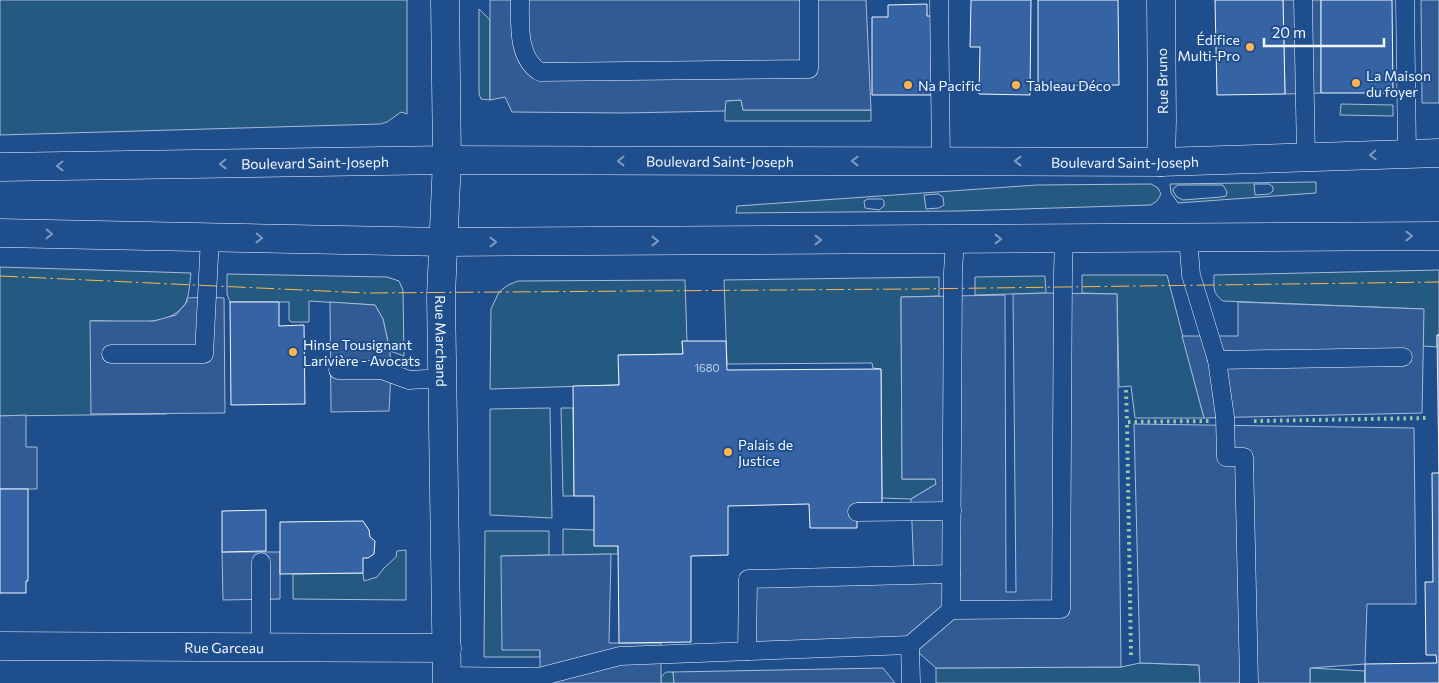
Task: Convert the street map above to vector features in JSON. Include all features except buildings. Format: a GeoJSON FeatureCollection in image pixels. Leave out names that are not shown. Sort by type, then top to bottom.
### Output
{"type":"FeatureCollection","features":[{"type":"Feature","properties":{"kind":"main road","name":"Rue Marchand"},"geometry":{"type":"LineString","coordinates":[[445,0],[447,160],[441,296],[447,679]]}},
{"type":"Feature","properties":{"kind":"main road","name":"Rue Bruno"},"geometry":{"type":"LineString","coordinates":[[1160,162],[1162,120],[1161,0]]}},
{"type":"Feature","properties":{"kind":"main road","name":"Boulevard Saint-Joseph"},"geometry":{"type":"LineString","coordinates":[[0,167],[447,160],[1160,162],[1439,153]]}},
{"type":"Feature","properties":{"kind":"main road"},"geometry":{"type":"LineString","coordinates":[[0,233],[444,242],[1439,236]]}},
{"type":"Feature","properties":{"kind":"main road","name":"Rue Garceau"},"geometry":{"type":"LineString","coordinates":[[0,646],[447,648]]}},
{"type":"Feature","properties":{"kind":"lane"},"geometry":{"type":"LineString","coordinates":[[520,0],[523,48],[534,69],[540,72],[809,69],[809,0]]}},
{"type":"Feature","properties":{"kind":"lane"},"geometry":{"type":"LineString","coordinates":[[939,0],[941,161]]}},
{"type":"Feature","properties":{"kind":"lane"},"geometry":{"type":"LineString","coordinates":[[1303,0],[1306,157]]}},
{"type":"Feature","properties":{"kind":"lane"},"geometry":{"type":"LineString","coordinates":[[1405,0],[1407,154]]}},
{"type":"Feature","properties":{"kind":"lane"},"geometry":{"type":"LineString","coordinates":[[110,354],[204,354],[210,237]]}},
{"type":"Feature","properties":{"kind":"lane"},"geometry":{"type":"LineString","coordinates":[[1188,237],[1191,275],[1217,360],[1225,417],[1226,457],[1244,457],[1249,683]]}},
{"type":"Feature","properties":{"kind":"lane"},"geometry":{"type":"LineString","coordinates":[[447,679],[540,677],[620,656],[910,645],[951,610],[1061,609],[1064,238]]}},
{"type":"Feature","properties":{"kind":"lane"},"geometry":{"type":"LineString","coordinates":[[951,610],[953,272],[955,239]]}},
{"type":"Feature","properties":{"kind":"lane"},"geometry":{"type":"LineString","coordinates":[[1217,360],[1403,357]]}},
{"type":"Feature","properties":{"kind":"lane"},"geometry":{"type":"LineString","coordinates":[[338,370],[382,370],[409,380],[443,378]]}},
{"type":"Feature","properties":{"kind":"lane"},"geometry":{"type":"LineString","coordinates":[[857,512],[952,510]]}},
{"type":"Feature","properties":{"kind":"lane"},"geometry":{"type":"LineString","coordinates":[[261,562],[262,647]]}},
{"type":"Feature","properties":{"kind":"lane"},"geometry":{"type":"LineString","coordinates":[[748,651],[748,579],[951,574]]}},
{"type":"Feature","properties":{"kind":"lane"},"geometry":{"type":"LineString","coordinates":[[910,645],[911,683]]}},
{"type":"Feature","properties":{"kind":"shaded area"},"geometry":{"type":"Polygon","coordinates":[[[0,0],[407,0],[407,114],[401,112],[387,122],[380,124],[0,135],[0,0]]]}},
{"type":"Feature","properties":{"kind":"shaded area"},"geometry":{"type":"Polygon","coordinates":[[[490,0],[866,0],[871,110],[743,110],[741,100],[726,101],[725,111],[623,113],[512,112],[505,97],[490,100],[490,0]]]}},
{"type":"Feature","properties":{"kind":"shaded area"},"geometry":{"type":"Polygon","coordinates":[[[1283,0],[1321,0],[1321,93],[1285,94],[1283,0]]]}},
{"type":"Feature","properties":{"kind":"shaded area"},"geometry":{"type":"Polygon","coordinates":[[[1421,0],[1439,0],[1439,103],[1422,103],[1421,0]]]}},
{"type":"Feature","properties":{"kind":"shaded area"},"geometry":{"type":"Polygon","coordinates":[[[479,9],[490,20],[490,100],[481,99],[479,94],[479,9]]]}},
{"type":"Feature","properties":{"kind":"shaded area"},"geometry":{"type":"Polygon","coordinates":[[[741,100],[743,110],[871,110],[871,121],[725,121],[725,101],[741,100]]]}},
{"type":"Feature","properties":{"kind":"shaded area"},"geometry":{"type":"Polygon","coordinates":[[[1341,104],[1393,105],[1393,116],[1340,115],[1341,104]]]}},
{"type":"Feature","properties":{"kind":"shaded area"},"geometry":{"type":"Polygon","coordinates":[[[1316,182],[1316,193],[1178,203],[1171,193],[1170,184],[1316,182]],[[1254,184],[1255,195],[1269,194],[1273,191],[1273,187],[1269,184],[1254,184]],[[1178,185],[1173,191],[1177,197],[1183,200],[1221,197],[1226,196],[1227,192],[1223,185],[1178,185]]]}},
{"type":"Feature","properties":{"kind":"shaded area"},"geometry":{"type":"Polygon","coordinates":[[[1151,184],[1158,188],[1161,194],[1157,201],[1151,205],[958,211],[736,213],[737,206],[1037,185],[1151,184]],[[938,194],[924,195],[926,209],[939,208],[944,205],[943,197],[938,194]],[[868,199],[864,201],[865,208],[879,210],[884,206],[882,199],[868,199]]]}},
{"type":"Feature","properties":{"kind":"shaded area"},"geometry":{"type":"Polygon","coordinates":[[[0,267],[191,273],[185,304],[177,312],[166,318],[141,322],[90,321],[167,414],[0,416],[0,267]]]}},
{"type":"Feature","properties":{"kind":"shaded area"},"geometry":{"type":"Polygon","coordinates":[[[1439,270],[1439,335],[1437,335],[1437,347],[1423,346],[1423,309],[1223,301],[1215,292],[1214,286],[1214,275],[1439,270]]]}},
{"type":"Feature","properties":{"kind":"shaded area"},"geometry":{"type":"Polygon","coordinates":[[[227,274],[387,277],[399,281],[403,290],[404,356],[390,351],[383,319],[375,305],[309,301],[309,322],[291,322],[289,320],[289,302],[230,302],[227,294],[227,274]]]}},
{"type":"Feature","properties":{"kind":"shaded area"},"geometry":{"type":"Polygon","coordinates":[[[1082,275],[1167,275],[1204,418],[1135,418],[1131,386],[1119,387],[1117,294],[1082,293],[1082,275]]]}},
{"type":"Feature","properties":{"kind":"shaded area"},"geometry":{"type":"Polygon","coordinates":[[[1045,276],[1046,293],[975,295],[975,277],[1045,276]]]}},
{"type":"Feature","properties":{"kind":"shaded area"},"geometry":{"type":"Polygon","coordinates":[[[939,277],[939,296],[901,297],[902,479],[936,479],[936,484],[911,499],[882,498],[881,369],[873,368],[872,363],[727,364],[724,280],[939,277]]]}},
{"type":"Feature","properties":{"kind":"shaded area"},"geometry":{"type":"Polygon","coordinates":[[[685,280],[687,342],[682,342],[683,354],[619,355],[619,385],[490,389],[491,309],[499,292],[508,285],[518,281],[685,280]]]}},
{"type":"Feature","properties":{"kind":"shaded area"},"geometry":{"type":"Polygon","coordinates":[[[1013,294],[1117,294],[1121,667],[936,668],[910,645],[747,651],[748,579],[914,575],[911,499],[936,484],[935,479],[902,479],[901,297],[1005,295],[1006,592],[1016,592],[1013,294]]]}},
{"type":"Feature","properties":{"kind":"shaded area"},"geometry":{"type":"Polygon","coordinates":[[[187,298],[224,298],[225,413],[91,414],[90,321],[154,321],[176,315],[187,302],[187,298]]]}},
{"type":"Feature","properties":{"kind":"shaded area"},"geometry":{"type":"Polygon","coordinates":[[[330,302],[375,305],[383,319],[390,351],[389,411],[331,412],[330,302]]]}},
{"type":"Feature","properties":{"kind":"shaded area"},"geometry":{"type":"Polygon","coordinates":[[[1238,302],[1424,309],[1422,413],[1204,418],[1182,336],[1238,336],[1238,302]]]}},
{"type":"Feature","properties":{"kind":"shaded area"},"geometry":{"type":"Polygon","coordinates":[[[550,408],[552,518],[490,515],[490,409],[550,408]]]}},
{"type":"Feature","properties":{"kind":"shaded area"},"geometry":{"type":"Polygon","coordinates":[[[561,408],[573,408],[574,496],[563,496],[561,408]]]}},
{"type":"Feature","properties":{"kind":"shaded area"},"geometry":{"type":"Polygon","coordinates":[[[26,415],[26,447],[37,447],[37,489],[0,489],[0,416],[26,415]]]}},
{"type":"Feature","properties":{"kind":"shaded area"},"geometry":{"type":"Polygon","coordinates":[[[1134,424],[1414,428],[1416,604],[1367,604],[1365,664],[1310,668],[1310,683],[1200,683],[1199,665],[1140,663],[1134,424]]]}},
{"type":"Feature","properties":{"kind":"shaded area"},"geometry":{"type":"Polygon","coordinates":[[[563,529],[594,530],[618,546],[618,554],[563,555],[563,529]]]}},
{"type":"Feature","properties":{"kind":"shaded area"},"geometry":{"type":"Polygon","coordinates":[[[485,531],[549,531],[549,555],[501,556],[540,650],[540,657],[484,657],[485,531]]]}},
{"type":"Feature","properties":{"kind":"shaded area"},"geometry":{"type":"Polygon","coordinates":[[[406,550],[406,600],[293,599],[293,574],[363,573],[364,581],[377,577],[396,557],[397,551],[406,550]]]}},
{"type":"Feature","properties":{"kind":"shaded area"},"geometry":{"type":"Polygon","coordinates":[[[222,552],[280,552],[280,599],[223,600],[222,552]]]}},
{"type":"Feature","properties":{"kind":"shaded area"},"geometry":{"type":"Polygon","coordinates":[[[611,554],[609,643],[661,643],[661,683],[540,683],[540,650],[502,650],[501,556],[611,554]]]}},
{"type":"Feature","properties":{"kind":"shaded area"},"geometry":{"type":"Polygon","coordinates":[[[1140,663],[1199,665],[1200,683],[936,683],[936,668],[1121,667],[1140,663]]]}},
{"type":"Feature","properties":{"kind":"shaded area"},"geometry":{"type":"Polygon","coordinates":[[[883,668],[895,683],[674,683],[673,672],[883,668]]]}},
{"type":"Feature","properties":{"kind":"shaded area"},"geometry":{"type":"Polygon","coordinates":[[[1310,668],[1365,671],[1365,683],[1310,683],[1310,668]]]}},
{"type":"Feature","properties":{"kind":"shaded area"},"geometry":{"type":"Polygon","coordinates":[[[666,672],[673,672],[674,683],[661,683],[661,677],[666,672]]]}},
{"type":"Feature","properties":{"kind":"hedge"},"geometry":{"type":"LineString","coordinates":[[1126,390],[1127,422]]}},
{"type":"Feature","properties":{"kind":"hedge"},"geometry":{"type":"LineString","coordinates":[[1254,421],[1428,418]]}},
{"type":"Feature","properties":{"kind":"hedge"},"geometry":{"type":"LineString","coordinates":[[1131,655],[1127,422],[1210,421]]}},
{"type":"Feature","properties":{"kind":"power"},"geometry":{"type":"LineString","coordinates":[[0,276],[367,293],[913,289],[1439,282]]}},
{"type":"Feature","properties":{"kind":"place","name":"Édifice Multi-Pro"},"geometry":{"type":"Point","coordinates":[1250,47]}},
{"type":"Feature","properties":{"kind":"place","name":"La Maison du foyer"},"geometry":{"type":"Point","coordinates":[1356,83]}},
{"type":"Feature","properties":{"kind":"place","name":"Na Pacific"},"geometry":{"type":"Point","coordinates":[908,85]}},
{"type":"Feature","properties":{"kind":"place","name":"Tableau Déco"},"geometry":{"type":"Point","coordinates":[1016,85]}},
{"type":"Feature","properties":{"kind":"place","name":"Hinse Tousignant Larivière - Avocats"},"geometry":{"type":"Point","coordinates":[293,352]}},
{"type":"Feature","properties":{"kind":"place","name":"Palais de Justice"},"geometry":{"type":"Point","coordinates":[728,452]}}]}
